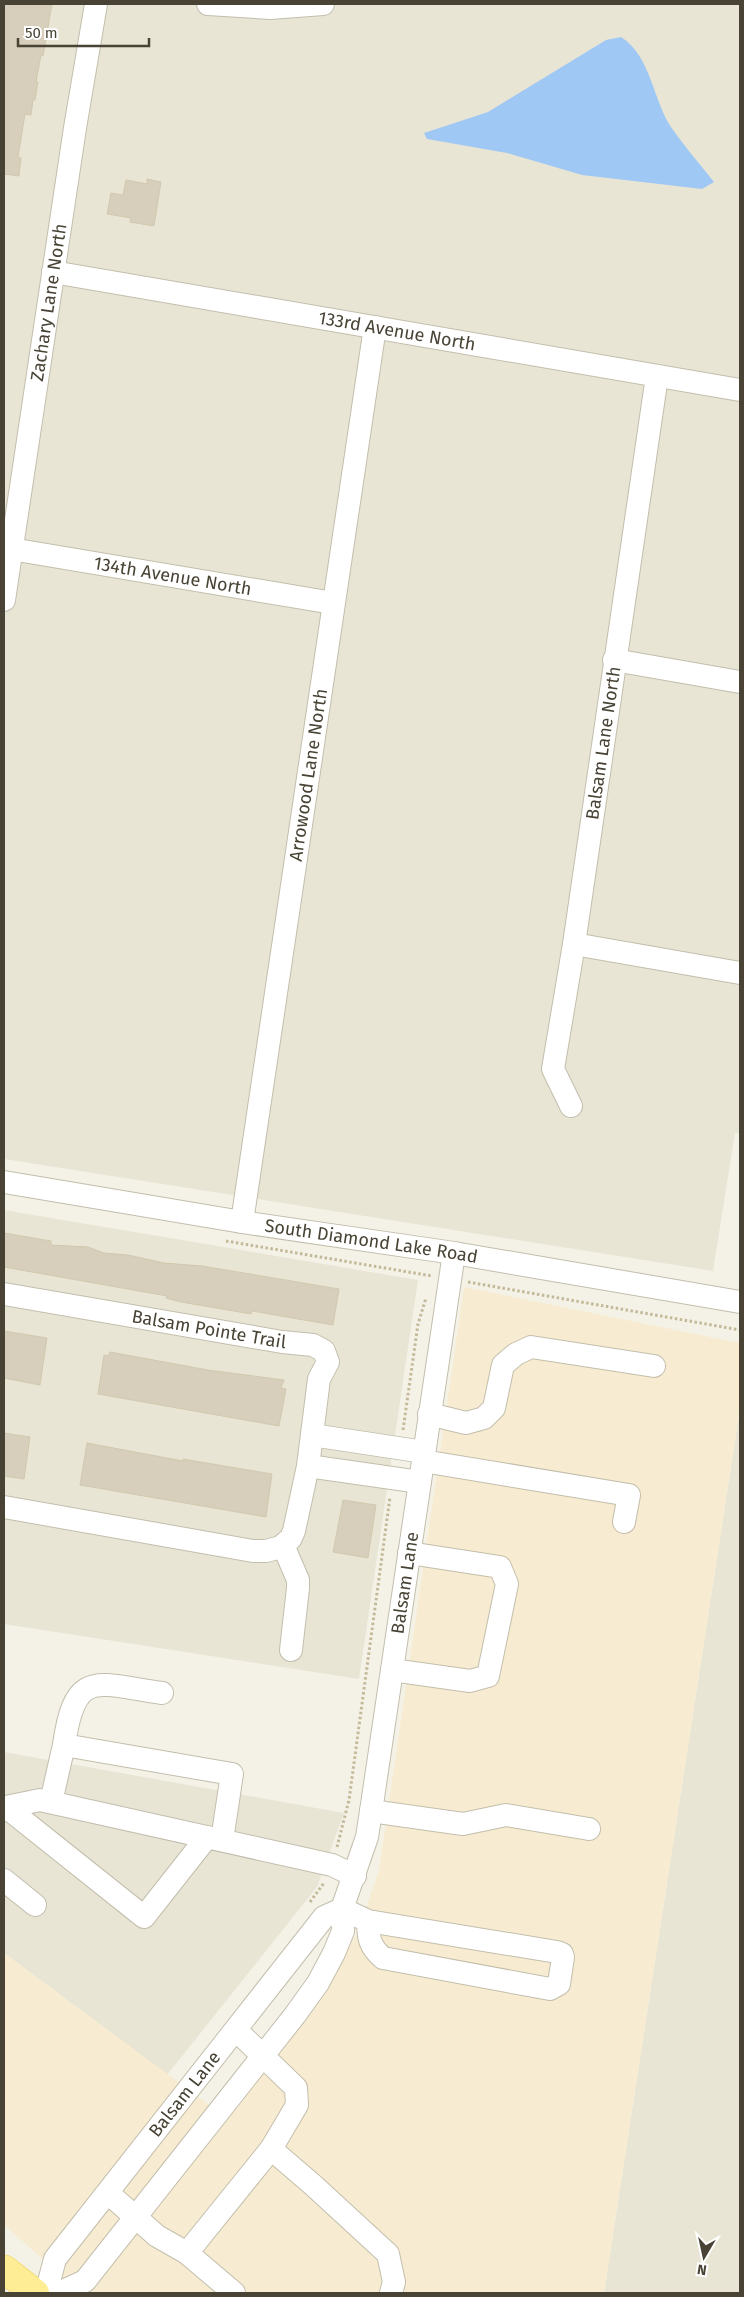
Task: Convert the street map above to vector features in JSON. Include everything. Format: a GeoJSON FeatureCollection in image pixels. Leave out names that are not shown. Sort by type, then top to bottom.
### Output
{"type":"FeatureCollection","features":[{"type":"Feature","properties":{"kind":"main road"},"geometry":{"type":"LineString","coordinates":[[4,2269],[35,2293]]}},
{"type":"Feature","properties":{"kind":"street","name":"Zachary Lane North"},"geometry":{"type":"LineString","coordinates":[[4,600],[52,272],[96,4]]}},
{"type":"Feature","properties":{"kind":"street"},"geometry":{"type":"LineString","coordinates":[[208,4],[270,8],[323,4]]}},
{"type":"Feature","properties":{"kind":"street","name":"133rd Avenue North"},"geometry":{"type":"LineString","coordinates":[[52,272],[740,390]]}},
{"type":"Feature","properties":{"kind":"street","name":"Arrowood Lane North"},"geometry":{"type":"LineString","coordinates":[[242,1222],[375,326]]}},
{"type":"Feature","properties":{"kind":"street","name":"Balsam Lane North"},"geometry":{"type":"LineString","coordinates":[[571,1106],[553,1069],[574,944],[657,376]]}},
{"type":"Feature","properties":{"kind":"street","name":"134th Avenue North"},"geometry":{"type":"LineString","coordinates":[[11,549],[333,603]]}},
{"type":"Feature","properties":{"kind":"street"},"geometry":{"type":"LineString","coordinates":[[614,660],[740,682]]}},
{"type":"Feature","properties":{"kind":"street"},"geometry":{"type":"LineString","coordinates":[[574,944],[740,973]]}},
{"type":"Feature","properties":{"kind":"street","name":"South Diamond Lake Road"},"geometry":{"type":"LineString","coordinates":[[4,1182],[242,1222],[454,1253],[740,1302]]}},
{"type":"Feature","properties":{"kind":"street","name":"Balsam Lane"},"geometry":{"type":"LineString","coordinates":[[59,2293],[85,2281],[136,2217],[318,1983],[343,1931],[342,1909],[355,1876],[371,1811],[422,1465],[429,1414],[437,1279],[454,1253]]}},
{"type":"Feature","properties":{"kind":"street","name":"Balsam Pointe Trail"},"geometry":{"type":"LineString","coordinates":[[4,1294],[318,1346],[327,1354],[328,1362],[320,1379],[308,1466],[294,1531],[291,1538],[283,1545]]}},
{"type":"Feature","properties":{"kind":"street"},"geometry":{"type":"LineString","coordinates":[[429,1414],[466,1422],[484,1418],[494,1408],[503,1365],[516,1354],[531,1347],[654,1366]]}},
{"type":"Feature","properties":{"kind":"street"},"geometry":{"type":"LineString","coordinates":[[312,1435],[400,1448],[422,1465],[629,1496],[624,1522]]}},
{"type":"Feature","properties":{"kind":"street"},"geometry":{"type":"LineString","coordinates":[[308,1466],[393,1478],[422,1465]]}},
{"type":"Feature","properties":{"kind":"street"},"geometry":{"type":"LineString","coordinates":[[4,1507],[253,1551],[266,1551],[283,1545],[298,1580],[291,1650]]}},
{"type":"Feature","properties":{"kind":"street"},"geometry":{"type":"LineString","coordinates":[[392,1670],[470,1681],[488,1676],[507,1584],[500,1567],[409,1553]]}},
{"type":"Feature","properties":{"kind":"street"},"geometry":{"type":"LineString","coordinates":[[51,1802],[64,1745],[68,1717],[74,1701],[85,1688],[96,1684],[162,1693]]}},
{"type":"Feature","properties":{"kind":"street"},"geometry":{"type":"LineString","coordinates":[[5,1808],[144,1917],[215,1839],[232,1774],[64,1745]]}},
{"type":"Feature","properties":{"kind":"street"},"geometry":{"type":"LineString","coordinates":[[5,1808],[40,1800],[51,1802],[332,1865],[355,1876]]}},
{"type":"Feature","properties":{"kind":"street"},"geometry":{"type":"LineString","coordinates":[[371,1811],[463,1824],[506,1815],[589,1828]]}},
{"type":"Feature","properties":{"kind":"street"},"geometry":{"type":"LineString","coordinates":[[4,1880],[34,1906]]}},
{"type":"Feature","properties":{"kind":"street"},"geometry":{"type":"LineString","coordinates":[[342,1909],[368,1921],[557,1952],[562,1954],[563,1957],[559,1984],[550,1989],[383,1958],[374,1950],[368,1939],[368,1921]]}},
{"type":"Feature","properties":{"kind":"street","name":"Balsam Lane"},"geometry":{"type":"LineString","coordinates":[[46,2293],[55,2259],[324,1917],[342,1909]]}},
{"type":"Feature","properties":{"kind":"street"},"geometry":{"type":"LineString","coordinates":[[187,2253],[271,2149],[297,2105],[296,2088],[236,2030]]}},
{"type":"Feature","properties":{"kind":"street"},"geometry":{"type":"LineString","coordinates":[[271,2149],[388,2254],[394,2282],[391,2293]]}},
{"type":"Feature","properties":{"kind":"street"},"geometry":{"type":"LineString","coordinates":[[108,2193],[157,2236],[187,2253],[234,2293]]}},
{"type":"Feature","properties":{"kind":"path"},"geometry":{"type":"LineString","coordinates":[[224,1241],[740,1330]]}},
{"type":"Feature","properties":{"kind":"path"},"geometry":{"type":"LineString","coordinates":[[400,1448],[418,1324],[428,1289]]}},
{"type":"Feature","properties":{"kind":"path"},"geometry":{"type":"LineString","coordinates":[[305,1909],[323,1885],[332,1865],[349,1800],[393,1478]]}},
{"type":"Feature","properties":{"kind":"shaded area"},"geometry":{"type":"Polygon","coordinates":[[[4,4],[740,4],[740,1133],[735,1133],[713,1271],[4,1159],[4,4]]]}},
{"type":"Feature","properties":{"kind":"shaded area"},"geometry":{"type":"Polygon","coordinates":[[[4,1210],[418,1280],[359,1679],[4,1624],[4,1210]]]}},
{"type":"Feature","properties":{"kind":"shaded area"},"geometry":{"type":"Polygon","coordinates":[[[464,1287],[740,1343],[740,1408],[604,2293],[81,2293],[4,2225],[4,1953],[228,2119],[357,1934],[379,1870],[464,1287]]]}},
{"type":"Feature","properties":{"kind":"shaded area"},"geometry":{"type":"Polygon","coordinates":[[[740,1408],[740,2293],[604,2293],[740,1408]]]}},
{"type":"Feature","properties":{"kind":"shaded area"},"geometry":{"type":"Polygon","coordinates":[[[4,1752],[344,1813],[317,1887],[167,2075],[4,1953],[4,1752]]]}},
{"type":"Feature","properties":{"kind":"water"},"geometry":{"type":"Polygon","coordinates":[[[621,37],[639,55],[671,127],[714,182],[702,189],[582,175],[507,153],[427,139],[424,133],[488,112],[606,40],[621,37]]]}},
{"type":"Feature","properties":{"kind":"building"},"geometry":{"type":"Polygon","coordinates":[[[4,4],[52,4],[43,56],[41,55],[36,82],[38,82],[35,100],[33,100],[31,115],[25,114],[18,157],[21,158],[19,176],[4,174],[4,4]]]}},
{"type":"Feature","properties":{"kind":"building"},"geometry":{"type":"Polygon","coordinates":[[[147,179],[161,182],[154,226],[130,222],[131,218],[107,214],[111,193],[123,195],[126,180],[147,184],[147,179]]]}},
{"type":"Feature","properties":{"kind":"building"},"geometry":{"type":"Polygon","coordinates":[[[4,1233],[51,1241],[51,1245],[88,1247],[104,1253],[128,1255],[164,1263],[202,1266],[339,1289],[333,1325],[252,1311],[251,1314],[181,1302],[166,1298],[167,1296],[4,1267],[4,1233]]]}},
{"type":"Feature","properties":{"kind":"building"},"geometry":{"type":"Polygon","coordinates":[[[4,1331],[47,1338],[40,1385],[4,1378],[4,1331]]]}},
{"type":"Feature","properties":{"kind":"building"},"geometry":{"type":"Polygon","coordinates":[[[110,1352],[208,1370],[284,1380],[281,1388],[286,1389],[279,1426],[98,1394],[104,1355],[108,1356],[110,1352]]]}},
{"type":"Feature","properties":{"kind":"building"},"geometry":{"type":"Polygon","coordinates":[[[4,1433],[30,1437],[24,1479],[4,1476],[4,1433]]]}},
{"type":"Feature","properties":{"kind":"building"},"geometry":{"type":"Polygon","coordinates":[[[87,1443],[183,1461],[183,1459],[272,1474],[266,1517],[80,1485],[87,1443]]]}},
{"type":"Feature","properties":{"kind":"building"},"geometry":{"type":"Polygon","coordinates":[[[343,1500],[376,1505],[368,1558],[333,1552],[343,1500]]]}}]}
